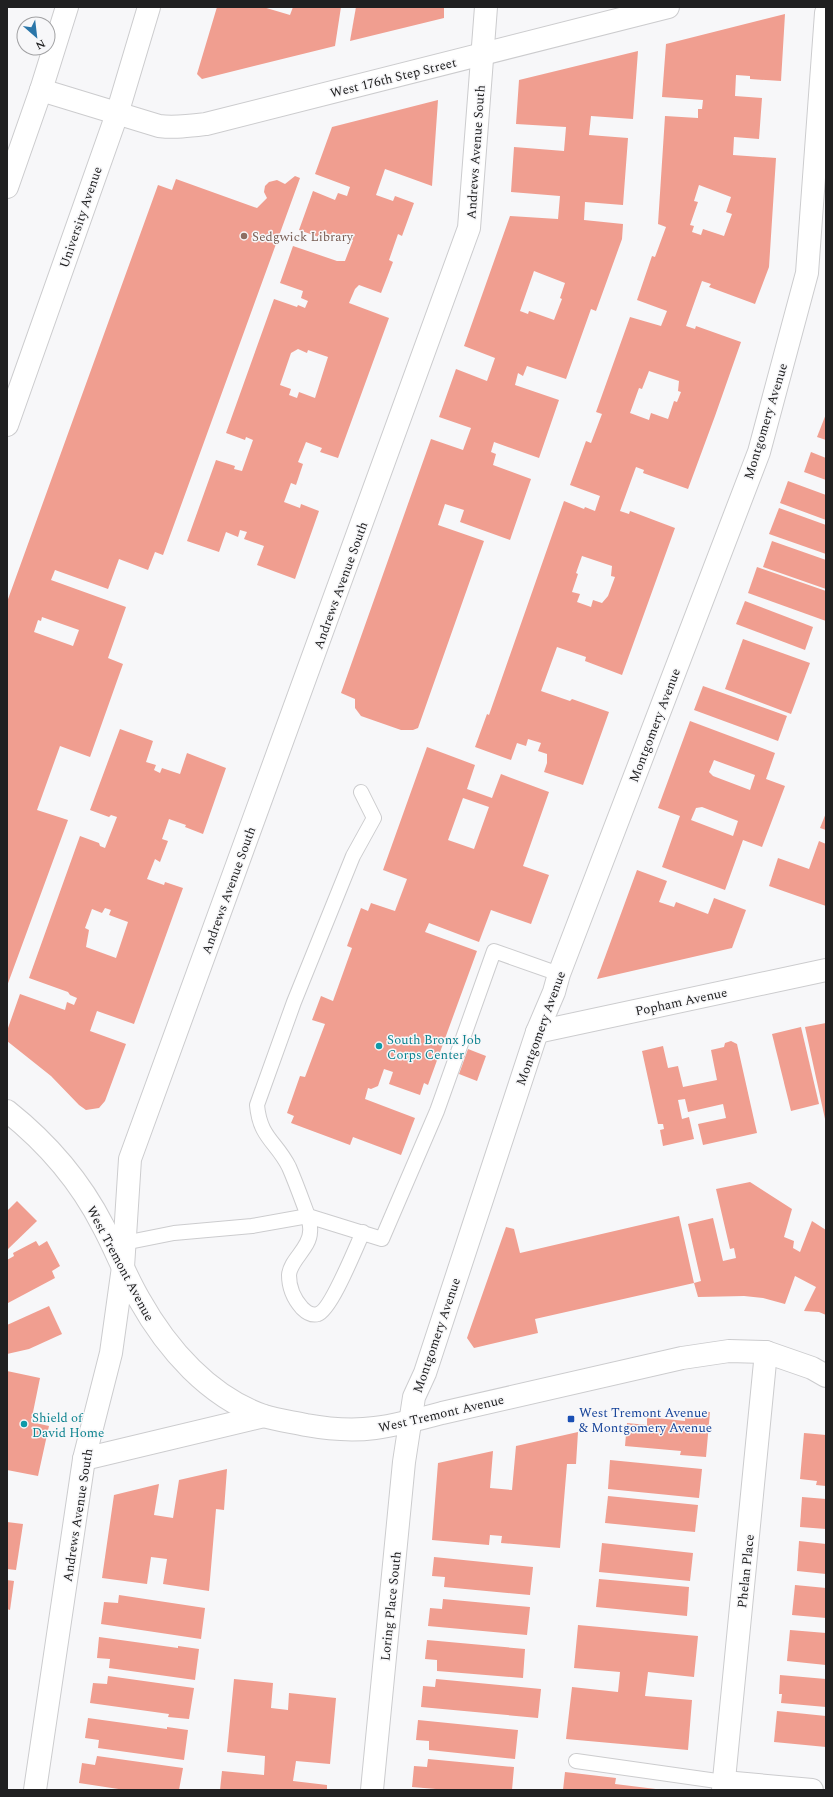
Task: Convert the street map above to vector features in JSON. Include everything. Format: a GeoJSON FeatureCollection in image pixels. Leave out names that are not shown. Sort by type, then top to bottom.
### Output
{"type":"FeatureCollection","features":[{"type":"Feature","properties":{"kind":"street"},"geometry":{"type":"LineString","coordinates":[[7,187],[67,7]]}},
{"type":"Feature","properties":{"kind":"street","name":"University Avenue"},"geometry":{"type":"LineString","coordinates":[[7,425],[117,114],[149,7]]}},
{"type":"Feature","properties":{"kind":"street","name":"Andrews Avenue South"},"geometry":{"type":"LineString","coordinates":[[35,1790],[84,1459],[111,1353],[123,1267],[130,1159],[469,228],[486,7]]}},
{"type":"Feature","properties":{"kind":"street","name":"West 176th Step Street"},"geometry":{"type":"LineString","coordinates":[[40,90],[159,126],[170,127],[206,124],[668,7]]}},
{"type":"Feature","properties":{"kind":"street","name":"Montgomery Avenue"},"geometry":{"type":"LineString","coordinates":[[410,1422],[414,1398],[424,1373],[537,1032],[554,992],[559,974],[759,452],[807,273],[820,189],[826,13]]}},
{"type":"Feature","properties":{"kind":"street","name":"Popham Avenue"},"geometry":{"type":"LineString","coordinates":[[537,1032],[826,970]]}},
{"type":"Feature","properties":{"kind":"street","name":"West Tremont Avenue"},"geometry":{"type":"LineString","coordinates":[[7,1111],[24,1124],[50,1151],[75,1181],[102,1225],[138,1298],[174,1350],[214,1389],[239,1405],[264,1416],[315,1426],[344,1429],[374,1428],[410,1422],[442,1413],[682,1358],[729,1351],[766,1352],[812,1368],[826,1376]]}},
{"type":"Feature","properties":{"kind":"street","name":"Phelan Place"},"geometry":{"type":"LineString","coordinates":[[724,1786],[766,1352]]}},
{"type":"Feature","properties":{"kind":"street"},"geometry":{"type":"LineString","coordinates":[[84,1459],[264,1416]]}},
{"type":"Feature","properties":{"kind":"street","name":"Loring Place South"},"geometry":{"type":"LineString","coordinates":[[372,1790],[404,1462],[410,1422]]}},
{"type":"Feature","properties":{"kind":"street"},"geometry":{"type":"LineString","coordinates":[[724,1786],[812,1790]]}},
{"type":"Feature","properties":{"kind":"lane"},"geometry":{"type":"LineString","coordinates":[[361,792],[374,818],[353,856],[341,885],[294,1002],[257,1105],[258,1120],[261,1127],[265,1134],[280,1151],[289,1167],[308,1216],[310,1232],[307,1245],[289,1273],[290,1286],[297,1303],[305,1311],[313,1315],[324,1311],[332,1299],[363,1232]]}},
{"type":"Feature","properties":{"kind":"lane"},"geometry":{"type":"LineString","coordinates":[[124,1243],[174,1233],[252,1226],[308,1216],[382,1239],[437,1111],[494,951],[559,974]]}},
{"type":"Feature","properties":{"kind":"lane"},"geometry":{"type":"LineString","coordinates":[[576,1761],[724,1786]]}},
{"type":"Feature","properties":{"kind":"building"},"geometry":{"type":"Polygon","coordinates":[[[217,7],[263,7],[290,15],[293,7],[341,7],[335,46],[202,79],[197,74],[217,7]]]}},
{"type":"Feature","properties":{"kind":"building"},"geometry":{"type":"Polygon","coordinates":[[[356,7],[444,7],[444,18],[350,41],[356,7]]]}},
{"type":"Feature","properties":{"kind":"building"},"geometry":{"type":"Polygon","coordinates":[[[785,14],[781,81],[750,79],[750,76],[736,75],[735,96],[762,98],[759,139],[734,137],[733,155],[776,158],[769,267],[755,304],[709,287],[711,284],[702,281],[686,326],[695,329],[696,326],[741,342],[688,489],[643,473],[644,470],[636,467],[620,511],[629,514],[630,511],[675,528],[622,675],[585,661],[586,657],[557,647],[541,691],[570,701],[572,699],[609,712],[583,785],[544,772],[547,763],[547,754],[538,751],[541,743],[528,739],[526,746],[517,743],[511,760],[475,747],[487,714],[489,715],[564,501],[584,509],[585,507],[595,511],[600,496],[570,485],[586,441],[591,443],[602,414],[596,412],[630,317],[661,326],[667,311],[637,300],[652,256],[655,257],[666,227],[658,224],[665,116],[698,118],[698,109],[702,109],[703,100],[662,97],[666,44],[785,14]],[[699,185],[694,201],[698,202],[690,225],[694,226],[692,232],[701,235],[703,229],[724,236],[732,214],[726,212],[731,197],[699,185]],[[649,371],[642,389],[639,388],[630,413],[649,420],[651,413],[668,419],[674,401],[677,402],[681,392],[678,391],[679,381],[649,371]],[[582,556],[576,573],[578,574],[572,592],[580,594],[577,602],[591,607],[593,600],[602,603],[608,596],[615,577],[611,576],[612,566],[582,556]]]}},
{"type":"Feature","properties":{"kind":"building"},"geometry":{"type":"Polygon","coordinates":[[[638,51],[633,119],[591,116],[589,135],[628,138],[623,205],[585,202],[584,220],[623,224],[622,239],[596,311],[591,309],[566,379],[527,366],[523,376],[518,373],[515,385],[559,400],[539,458],[494,442],[491,452],[496,454],[493,465],[531,479],[510,540],[460,522],[464,510],[445,504],[438,525],[484,541],[418,728],[413,730],[401,730],[361,716],[355,708],[355,699],[341,693],[431,439],[463,450],[471,428],[439,417],[456,369],[487,381],[495,358],[464,346],[510,216],[558,219],[560,196],[511,192],[514,147],[564,151],[566,127],[516,124],[519,80],[638,51]],[[534,271],[520,311],[528,314],[529,311],[554,320],[562,299],[560,298],[565,283],[534,271]]]}},
{"type":"Feature","properties":{"kind":"building"},"geometry":{"type":"Polygon","coordinates":[[[438,100],[432,186],[385,169],[376,195],[393,201],[395,196],[414,203],[402,236],[398,234],[389,260],[393,262],[381,293],[359,285],[355,289],[349,303],[389,318],[338,458],[320,452],[322,448],[306,442],[298,462],[303,464],[296,485],[291,483],[284,502],[300,508],[301,504],[319,511],[295,579],[257,565],[264,546],[244,539],[247,532],[240,530],[238,537],[226,532],[219,552],[187,541],[216,460],[235,466],[234,469],[242,471],[253,440],[246,437],[245,440],[226,433],[274,299],[297,307],[298,305],[305,308],[308,301],[301,298],[303,291],[280,283],[293,246],[337,261],[345,261],[353,240],[332,232],[331,238],[327,240],[299,230],[313,191],[335,200],[338,193],[347,196],[350,187],[315,174],[332,127],[438,100]],[[298,349],[291,353],[280,385],[291,389],[289,395],[297,398],[299,392],[315,398],[328,357],[308,350],[307,353],[298,349]]]}},
{"type":"Feature","properties":{"kind":"building"},"geometry":{"type":"Polygon","coordinates":[[[295,176],[300,178],[163,555],[155,552],[148,570],[119,559],[108,589],[55,570],[51,580],[126,607],[108,658],[123,664],[90,757],[60,746],[37,810],[68,820],[7,986],[7,602],[158,185],[172,190],[176,179],[257,208],[267,198],[264,192],[265,186],[269,182],[277,180],[285,184],[295,176]],[[42,617],[41,621],[38,620],[34,632],[73,646],[79,630],[42,617]]]}},
{"type":"Feature","properties":{"kind":"building"},"geometry":{"type":"Polygon","coordinates":[[[826,414],[826,440],[817,437],[826,414]]]}},
{"type":"Feature","properties":{"kind":"building"},"geometry":{"type":"Polygon","coordinates":[[[811,452],[826,458],[826,480],[804,472],[811,452]]]}},
{"type":"Feature","properties":{"kind":"building"},"geometry":{"type":"Polygon","coordinates":[[[788,481],[826,495],[826,520],[780,503],[788,481]]]}},
{"type":"Feature","properties":{"kind":"building"},"geometry":{"type":"Polygon","coordinates":[[[779,508],[826,525],[826,554],[769,534],[779,508]]]}},
{"type":"Feature","properties":{"kind":"building"},"geometry":{"type":"Polygon","coordinates":[[[772,541],[826,560],[826,589],[763,567],[772,541]]]}},
{"type":"Feature","properties":{"kind":"building"},"geometry":{"type":"Polygon","coordinates":[[[757,567],[826,591],[826,621],[748,593],[757,567]]]}},
{"type":"Feature","properties":{"kind":"building"},"geometry":{"type":"Polygon","coordinates":[[[745,601],[813,627],[805,650],[736,624],[745,601]]]}},
{"type":"Feature","properties":{"kind":"building"},"geometry":{"type":"Polygon","coordinates":[[[743,639],[810,663],[791,714],[725,689],[743,639]]]}},
{"type":"Feature","properties":{"kind":"building"},"geometry":{"type":"Polygon","coordinates":[[[703,686],[787,716],[778,741],[694,710],[703,686]]]}},
{"type":"Feature","properties":{"kind":"building"},"geometry":{"type":"Polygon","coordinates":[[[690,721],[775,753],[766,779],[785,786],[762,847],[743,840],[725,890],[662,867],[680,816],[658,808],[690,721]],[[714,760],[709,772],[713,776],[750,790],[755,775],[714,760]],[[702,807],[696,808],[691,820],[733,836],[738,821],[702,807]]]}},
{"type":"Feature","properties":{"kind":"building"},"geometry":{"type":"Polygon","coordinates":[[[120,729],[153,741],[146,762],[156,765],[154,770],[160,773],[162,768],[180,774],[187,753],[226,768],[203,834],[185,827],[186,825],[169,819],[162,839],[168,841],[160,862],[155,859],[147,879],[164,885],[165,882],[183,888],[134,1024],[97,1011],[90,1031],[126,1044],[105,1101],[99,1108],[86,1110],[79,1105],[51,1076],[7,1041],[7,1031],[20,994],[65,1010],[67,1002],[74,1005],[77,998],[70,995],[68,992],[29,978],[80,836],[99,843],[100,846],[105,848],[117,817],[111,815],[109,817],[90,810],[120,729]],[[105,908],[102,913],[92,909],[85,928],[89,930],[86,947],[116,958],[128,922],[109,915],[111,910],[105,908]]]}},
{"type":"Feature","properties":{"kind":"building"},"geometry":{"type":"Polygon","coordinates":[[[427,747],[475,765],[467,789],[492,798],[501,774],[549,792],[523,866],[549,875],[531,924],[491,910],[479,942],[429,923],[425,932],[477,951],[428,1085],[424,1083],[420,1095],[389,1084],[393,1072],[384,1069],[378,1086],[371,1089],[368,1088],[365,1099],[415,1118],[401,1155],[353,1137],[350,1145],[291,1123],[294,1116],[287,1113],[300,1076],[305,1077],[325,1024],[312,1020],[321,996],[333,1001],[352,948],[347,946],[361,908],[368,911],[371,903],[395,911],[407,879],[383,870],[427,747]],[[463,798],[448,840],[474,849],[489,807],[463,798]]]}},
{"type":"Feature","properties":{"kind":"building"},"geometry":{"type":"Polygon","coordinates":[[[826,813],[826,830],[820,828],[826,813]]]}},
{"type":"Feature","properties":{"kind":"building"},"geometry":{"type":"Polygon","coordinates":[[[819,841],[826,844],[826,906],[769,886],[778,858],[809,869],[819,841]]]}},
{"type":"Feature","properties":{"kind":"building"},"geometry":{"type":"Polygon","coordinates":[[[637,870],[667,881],[659,902],[674,907],[676,902],[708,914],[714,898],[746,910],[732,948],[597,979],[637,870]]]}},
{"type":"Feature","properties":{"kind":"building"},"geometry":{"type":"Polygon","coordinates":[[[826,1023],[826,1119],[825,1119],[805,1027],[826,1023]]]}},
{"type":"Feature","properties":{"kind":"building"},"geometry":{"type":"Polygon","coordinates":[[[801,1027],[819,1104],[791,1111],[772,1034],[801,1027]]]}},
{"type":"Feature","properties":{"kind":"building"},"geometry":{"type":"Polygon","coordinates":[[[731,1041],[737,1044],[757,1133],[703,1145],[698,1124],[726,1118],[723,1104],[688,1112],[685,1099],[678,1100],[682,1119],[689,1117],[694,1139],[663,1146],[660,1130],[664,1129],[663,1124],[658,1124],[642,1051],[663,1046],[668,1068],[678,1066],[683,1087],[717,1080],[711,1050],[724,1047],[725,1043],[731,1041]]]}},
{"type":"Feature","properties":{"kind":"building"},"geometry":{"type":"Polygon","coordinates":[[[468,1049],[486,1056],[477,1081],[459,1074],[468,1049]]]}},
{"type":"Feature","properties":{"kind":"building"},"geometry":{"type":"Polygon","coordinates":[[[750,1182],[792,1209],[784,1237],[794,1241],[793,1248],[800,1252],[812,1221],[826,1230],[826,1315],[819,1312],[804,1311],[816,1287],[795,1276],[785,1304],[763,1298],[744,1296],[698,1297],[694,1283],[701,1281],[688,1224],[713,1218],[723,1261],[736,1258],[734,1248],[730,1249],[716,1189],[750,1182]]]}},
{"type":"Feature","properties":{"kind":"building"},"geometry":{"type":"Polygon","coordinates":[[[17,1201],[37,1221],[7,1250],[7,1211],[17,1201]]]}},
{"type":"Feature","properties":{"kind":"building"},"geometry":{"type":"Polygon","coordinates":[[[679,1216],[694,1283],[535,1319],[538,1333],[474,1348],[467,1338],[506,1227],[514,1229],[520,1253],[679,1216]]]}},
{"type":"Feature","properties":{"kind":"building"},"geometry":{"type":"Polygon","coordinates":[[[36,1241],[39,1246],[47,1241],[60,1266],[52,1271],[55,1278],[8,1303],[7,1260],[14,1256],[13,1253],[36,1241]]]}},
{"type":"Feature","properties":{"kind":"building"},"geometry":{"type":"Polygon","coordinates":[[[49,1306],[62,1334],[29,1349],[7,1354],[7,1325],[49,1306]]]}},
{"type":"Feature","properties":{"kind":"building","name":"Shield of David Home"},"geometry":{"type":"Polygon","coordinates":[[[7,1371],[40,1378],[31,1422],[49,1426],[38,1476],[7,1470],[7,1371]]]}},
{"type":"Feature","properties":{"kind":"building"},"geometry":{"type":"Polygon","coordinates":[[[686,1410],[710,1412],[706,1457],[680,1455],[681,1451],[625,1446],[627,1423],[647,1425],[647,1417],[685,1421],[686,1410]]]}},
{"type":"Feature","properties":{"kind":"building"},"geometry":{"type":"Polygon","coordinates":[[[578,1432],[576,1464],[567,1464],[560,1548],[501,1543],[502,1536],[490,1535],[489,1545],[432,1540],[438,1463],[493,1451],[490,1488],[512,1490],[516,1446],[578,1432]]]}},
{"type":"Feature","properties":{"kind":"building"},"geometry":{"type":"Polygon","coordinates":[[[804,1433],[826,1435],[826,1486],[816,1485],[817,1481],[800,1479],[804,1433]]]}},
{"type":"Feature","properties":{"kind":"building"},"geometry":{"type":"Polygon","coordinates":[[[610,1460],[702,1469],[699,1498],[608,1489],[610,1460]]]}},
{"type":"Feature","properties":{"kind":"building"},"geometry":{"type":"Polygon","coordinates":[[[227,1469],[224,1510],[216,1509],[209,1591],[163,1584],[167,1559],[151,1557],[147,1584],[102,1578],[114,1495],[159,1484],[154,1515],[173,1518],[179,1480],[227,1469]]]}},
{"type":"Feature","properties":{"kind":"building"},"geometry":{"type":"Polygon","coordinates":[[[608,1496],[698,1505],[695,1532],[605,1523],[608,1496]]]}},
{"type":"Feature","properties":{"kind":"building"},"geometry":{"type":"Polygon","coordinates":[[[802,1497],[826,1499],[826,1529],[800,1527],[802,1497]]]}},
{"type":"Feature","properties":{"kind":"building"},"geometry":{"type":"Polygon","coordinates":[[[7,1522],[23,1524],[16,1570],[7,1569],[7,1522]]]}},
{"type":"Feature","properties":{"kind":"building"},"geometry":{"type":"Polygon","coordinates":[[[799,1541],[826,1544],[826,1574],[797,1571],[799,1541]]]}},
{"type":"Feature","properties":{"kind":"building"},"geometry":{"type":"Polygon","coordinates":[[[602,1543],[693,1553],[690,1581],[599,1572],[602,1543]]]}},
{"type":"Feature","properties":{"kind":"building"},"geometry":{"type":"Polygon","coordinates":[[[434,1557],[533,1567],[530,1595],[444,1587],[445,1577],[432,1576],[434,1557]]]}},
{"type":"Feature","properties":{"kind":"building"},"geometry":{"type":"Polygon","coordinates":[[[599,1579],[689,1587],[687,1616],[596,1607],[599,1579]]]}},
{"type":"Feature","properties":{"kind":"building"},"geometry":{"type":"Polygon","coordinates":[[[7,1580],[14,1581],[10,1610],[7,1609],[7,1580]]]}},
{"type":"Feature","properties":{"kind":"building"},"geometry":{"type":"Polygon","coordinates":[[[795,1585],[826,1588],[826,1618],[792,1615],[795,1585]]]}},
{"type":"Feature","properties":{"kind":"building"},"geometry":{"type":"Polygon","coordinates":[[[119,1595],[205,1608],[201,1639],[101,1624],[104,1602],[118,1603],[119,1595]]]}},
{"type":"Feature","properties":{"kind":"building"},"geometry":{"type":"Polygon","coordinates":[[[443,1599],[530,1607],[527,1635],[428,1626],[430,1608],[442,1609],[443,1599]]]}},
{"type":"Feature","properties":{"kind":"building"},"geometry":{"type":"Polygon","coordinates":[[[578,1625],[698,1636],[694,1677],[648,1672],[645,1696],[692,1700],[688,1750],[566,1739],[572,1687],[618,1692],[620,1672],[574,1668],[578,1625]]]}},
{"type":"Feature","properties":{"kind":"building"},"geometry":{"type":"Polygon","coordinates":[[[790,1630],[826,1633],[826,1665],[787,1661],[790,1630]]]}},
{"type":"Feature","properties":{"kind":"building"},"geometry":{"type":"Polygon","coordinates":[[[99,1637],[178,1648],[178,1646],[199,1649],[195,1680],[109,1668],[110,1659],[97,1658],[99,1637]]]}},
{"type":"Feature","properties":{"kind":"building"},"geometry":{"type":"Polygon","coordinates":[[[427,1640],[525,1649],[523,1678],[437,1671],[437,1660],[425,1659],[427,1640]]]}},
{"type":"Feature","properties":{"kind":"building"},"geometry":{"type":"Polygon","coordinates":[[[780,1675],[826,1679],[826,1707],[781,1703],[782,1694],[779,1694],[780,1675]]]}},
{"type":"Feature","properties":{"kind":"building"},"geometry":{"type":"Polygon","coordinates":[[[108,1676],[194,1688],[189,1719],[168,1717],[169,1714],[90,1703],[93,1683],[107,1684],[108,1676]]]}},
{"type":"Feature","properties":{"kind":"building"},"geometry":{"type":"Polygon","coordinates":[[[234,1679],[273,1683],[271,1708],[288,1710],[289,1693],[336,1698],[330,1764],[296,1761],[293,1781],[327,1785],[327,1790],[220,1790],[222,1771],[264,1775],[265,1756],[227,1752],[234,1679]]]}},
{"type":"Feature","properties":{"kind":"building"},"geometry":{"type":"Polygon","coordinates":[[[436,1679],[541,1689],[538,1718],[421,1707],[423,1686],[435,1687],[436,1679]]]}},
{"type":"Feature","properties":{"kind":"building"},"geometry":{"type":"Polygon","coordinates":[[[777,1711],[826,1716],[826,1747],[774,1742],[777,1711]]]}},
{"type":"Feature","properties":{"kind":"building"},"geometry":{"type":"Polygon","coordinates":[[[88,1718],[167,1729],[167,1727],[188,1730],[184,1760],[98,1748],[99,1740],[85,1738],[88,1718]]]}},
{"type":"Feature","properties":{"kind":"building"},"geometry":{"type":"Polygon","coordinates":[[[418,1720],[518,1730],[515,1759],[429,1750],[429,1741],[416,1740],[418,1720]]]}},
{"type":"Feature","properties":{"kind":"building"},"geometry":{"type":"Polygon","coordinates":[[[97,1756],[183,1768],[179,1790],[125,1790],[79,1783],[82,1763],[95,1765],[97,1756]]]}},
{"type":"Feature","properties":{"kind":"building"},"geometry":{"type":"Polygon","coordinates":[[[428,1759],[514,1767],[512,1790],[448,1790],[412,1787],[414,1766],[427,1767],[428,1759]]]}},
{"type":"Feature","properties":{"kind":"building"},"geometry":{"type":"Polygon","coordinates":[[[565,1772],[616,1778],[615,1784],[664,1790],[563,1790],[565,1772]]]}},
{"type":"Feature","properties":{"kind":"place","name":"Sedgwick Library"},"geometry":{"type":"Point","coordinates":[244,236]}},
{"type":"Feature","properties":{"kind":"place","name":"South Bronx Job Corps Center"},"geometry":{"type":"Point","coordinates":[379,1046]}},
{"type":"Feature","properties":{"kind":"place","name":"West Tremont Avenue & Montgomery Avenue"},"geometry":{"type":"Point","coordinates":[571,1419]}},
{"type":"Feature","properties":{"kind":"place","name":"Shield of David Home"},"geometry":{"type":"Point","coordinates":[24,1424]}}]}
